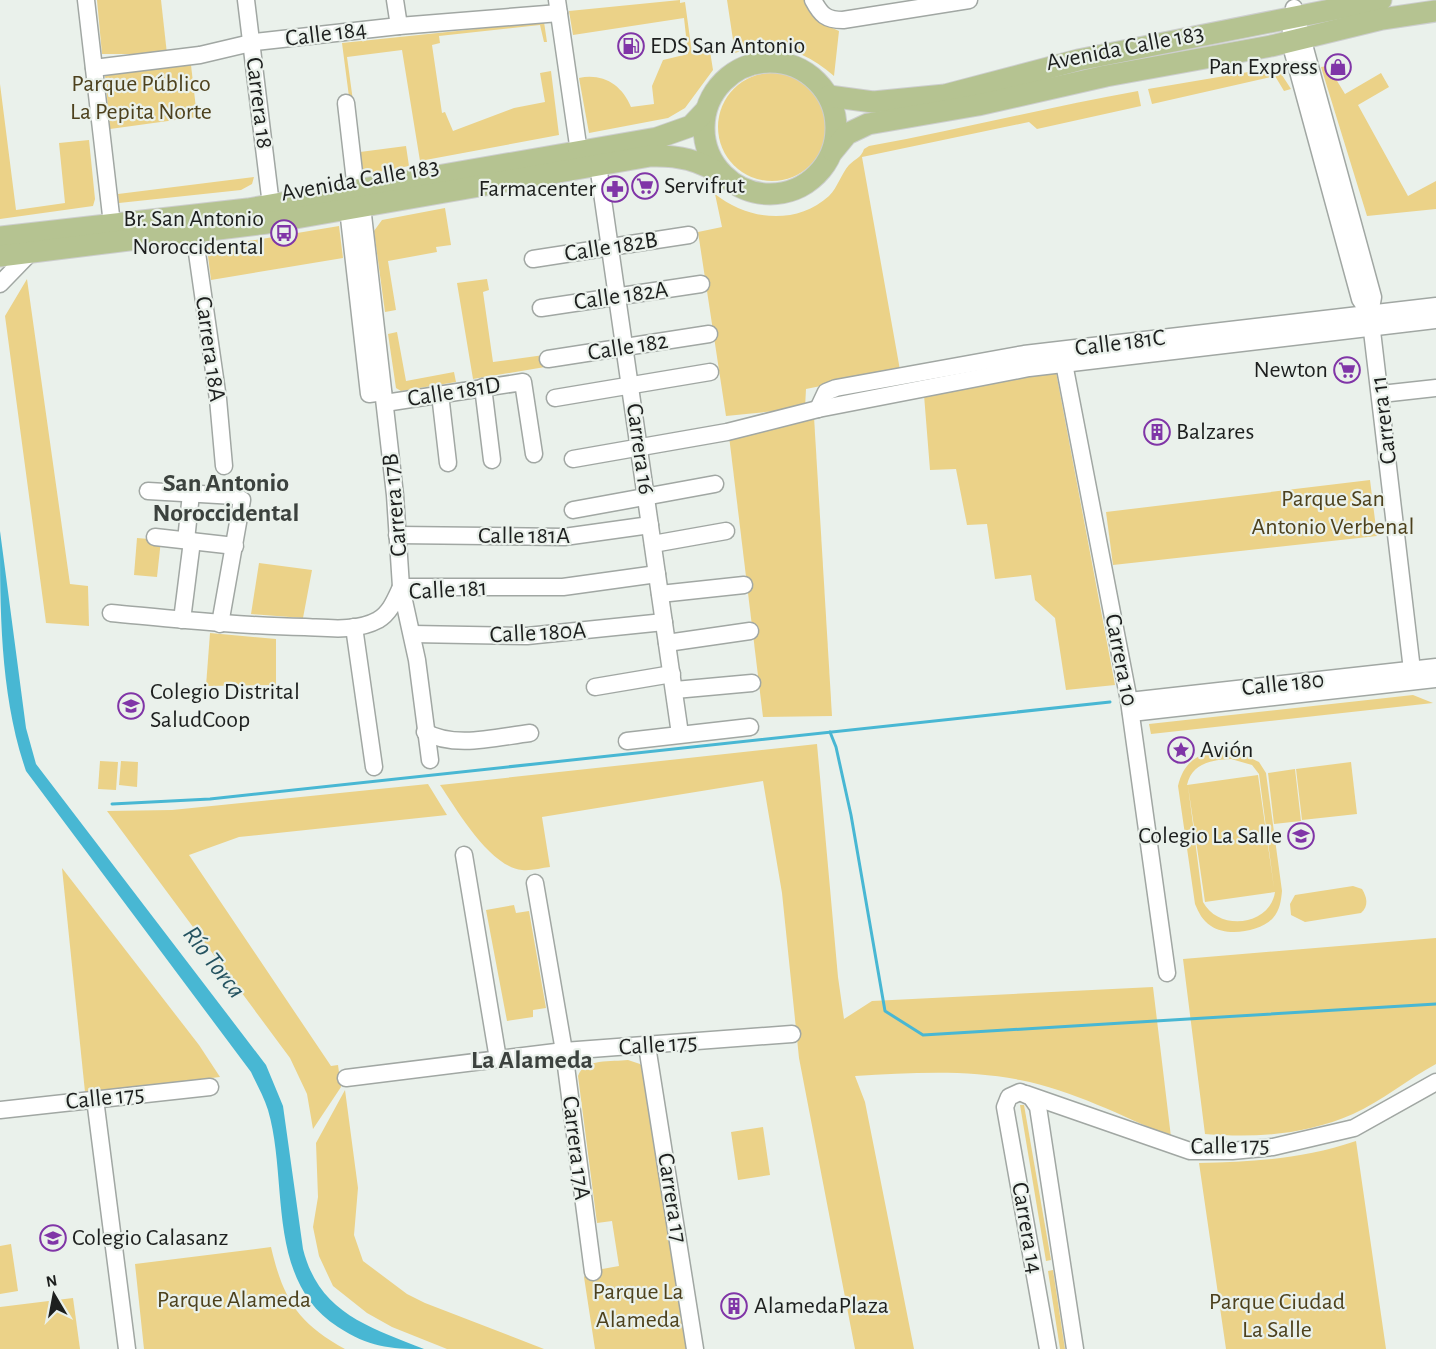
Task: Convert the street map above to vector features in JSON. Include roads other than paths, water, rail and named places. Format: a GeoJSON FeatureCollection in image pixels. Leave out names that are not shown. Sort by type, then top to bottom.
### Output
{"type":"FeatureCollection","features":[{"type":"Feature","properties":{"kind":"main road","name":"Avenida Calle 183"},"geometry":{"type":"LineString","coordinates":[[829,96],[873,102],[945,95],[1068,62],[1295,10],[1381,0]]}},
{"type":"Feature","properties":{"kind":"main road","name":"Avenida Calle 183"},"geometry":{"type":"LineString","coordinates":[[833,151],[847,134],[868,124],[970,107],[1106,76],[1296,40],[1382,19],[1436,10]]}},
{"type":"Feature","properties":{"kind":"main road"},"geometry":{"type":"LineString","coordinates":[[779,62],[801,69],[820,83],[829,96],[834,106],[837,129],[833,151],[816,176],[789,192],[762,194],[749,191],[724,176],[710,157],[706,145],[704,122],[712,95],[727,77],[747,65],[779,62]]}},
{"type":"Feature","properties":{"kind":"main road","name":"Avenida Calle 183"},"geometry":{"type":"LineString","coordinates":[[0,237],[271,205],[355,202],[579,152],[670,135],[691,126],[706,110]]}},
{"type":"Feature","properties":{"kind":"main road","name":"Avenida Calle 183"},"geometry":{"type":"LineString","coordinates":[[0,256],[194,232],[355,202],[650,156],[680,156],[706,164],[724,176]]}},
{"type":"Feature","properties":{"kind":"street"},"geometry":{"type":"LineString","coordinates":[[86,0],[112,224]]}},
{"type":"Feature","properties":{"kind":"street","name":"Carrera 18"},"geometry":{"type":"LineString","coordinates":[[246,0],[271,205]]}},
{"type":"Feature","properties":{"kind":"street"},"geometry":{"type":"LineString","coordinates":[[395,0],[399,26]]}},
{"type":"Feature","properties":{"kind":"street"},"geometry":{"type":"LineString","coordinates":[[813,0],[820,14],[830,20],[843,20],[969,0]]}},
{"type":"Feature","properties":{"kind":"street"},"geometry":{"type":"LineString","coordinates":[[558,6],[579,152]]}},
{"type":"Feature","properties":{"kind":"street","name":"Calle 184"},"geometry":{"type":"LineString","coordinates":[[94,68],[200,55],[251,43],[558,6]]}},
{"type":"Feature","properties":{"kind":"street","name":"Carrera 11"},"geometry":{"type":"LineString","coordinates":[[1295,10],[1296,40],[1373,297],[1372,320],[1412,670]]}},
{"type":"Feature","properties":{"kind":"street"},"geometry":{"type":"LineString","coordinates":[[346,103],[369,328],[369,394],[384,397]]}},
{"type":"Feature","properties":{"kind":"street","name":"Carrera 16"},"geometry":{"type":"LineString","coordinates":[[598,165],[612,246],[624,348],[680,734]]}},
{"type":"Feature","properties":{"kind":"street","name":"Carrera 18A"},"geometry":{"type":"LineString","coordinates":[[194,232],[219,399],[224,466]]}},
{"type":"Feature","properties":{"kind":"street","name":"Calle 182B"},"geometry":{"type":"LineString","coordinates":[[533,259],[688,235]]}},
{"type":"Feature","properties":{"kind":"street"},"geometry":{"type":"LineString","coordinates":[[0,284],[32,251]]}},
{"type":"Feature","properties":{"kind":"street","name":"Calle 182A"},"geometry":{"type":"LineString","coordinates":[[541,308],[701,284]]}},
{"type":"Feature","properties":{"kind":"street","name":"Calle 181C"},"geometry":{"type":"LineString","coordinates":[[573,459],[727,432],[818,409],[1062,356],[1372,320],[1436,306]]}},
{"type":"Feature","properties":{"kind":"street","name":"Calle 181C"},"geometry":{"type":"LineString","coordinates":[[1372,320],[1436,320]]}},
{"type":"Feature","properties":{"kind":"street","name":"Calle 182"},"geometry":{"type":"LineString","coordinates":[[548,359],[709,334]]}},
{"type":"Feature","properties":{"kind":"street","name":"Carrera 10"},"geometry":{"type":"LineString","coordinates":[[1062,356],[1130,707],[1167,974]]}},
{"type":"Feature","properties":{"kind":"street"},"geometry":{"type":"LineString","coordinates":[[555,398],[710,372]]}},
{"type":"Feature","properties":{"kind":"street","name":"Calle 181D"},"geometry":{"type":"LineString","coordinates":[[384,397],[440,394],[523,382],[534,454]]}},
{"type":"Feature","properties":{"kind":"street"},"geometry":{"type":"LineString","coordinates":[[483,387],[492,460]]}},
{"type":"Feature","properties":{"kind":"street"},"geometry":{"type":"LineString","coordinates":[[1381,394],[1436,388]]}},
{"type":"Feature","properties":{"kind":"street"},"geometry":{"type":"LineString","coordinates":[[440,394],[448,464]]}},
{"type":"Feature","properties":{"kind":"street","name":"Carrera 17B"},"geometry":{"type":"LineString","coordinates":[[384,397],[401,587],[412,634],[430,760]]}},
{"type":"Feature","properties":{"kind":"street"},"geometry":{"type":"LineString","coordinates":[[573,510],[715,484]]}},
{"type":"Feature","properties":{"kind":"street"},"geometry":{"type":"LineString","coordinates":[[148,490],[235,496],[242,500],[243,505],[220,624]]}},
{"type":"Feature","properties":{"kind":"street"},"geometry":{"type":"LineString","coordinates":[[182,620],[191,494]]}},
{"type":"Feature","properties":{"kind":"street","name":"Calle 181A"},"geometry":{"type":"LineString","coordinates":[[398,535],[564,537],[650,525]]}},
{"type":"Feature","properties":{"kind":"street"},"geometry":{"type":"LineString","coordinates":[[652,544],[726,531]]}},
{"type":"Feature","properties":{"kind":"street"},"geometry":{"type":"LineString","coordinates":[[155,537],[235,546]]}},
{"type":"Feature","properties":{"kind":"street","name":"Calle 181"},"geometry":{"type":"LineString","coordinates":[[111,613],[220,624],[354,627],[380,619],[390,610],[401,587],[563,587],[657,574]]}},
{"type":"Feature","properties":{"kind":"street"},"geometry":{"type":"LineString","coordinates":[[660,594],[744,585]]}},
{"type":"Feature","properties":{"kind":"street","name":"Calle 180A"},"geometry":{"type":"LineString","coordinates":[[412,634],[537,636],[664,622]]}},
{"type":"Feature","properties":{"kind":"street"},"geometry":{"type":"LineString","coordinates":[[354,627],[374,766]]}},
{"type":"Feature","properties":{"kind":"street"},"geometry":{"type":"LineString","coordinates":[[668,643],[750,631]]}},
{"type":"Feature","properties":{"kind":"street","name":"Calle 180"},"geometry":{"type":"LineString","coordinates":[[1130,707],[1436,667]]}},
{"type":"Feature","properties":{"kind":"street","name":"Calle 180"},"geometry":{"type":"LineString","coordinates":[[1130,707],[1436,679]]}},
{"type":"Feature","properties":{"kind":"street"},"geometry":{"type":"LineString","coordinates":[[595,687],[673,682],[752,683]]}},
{"type":"Feature","properties":{"kind":"street"},"geometry":{"type":"LineString","coordinates":[[627,741],[750,727]]}},
{"type":"Feature","properties":{"kind":"street"},"geometry":{"type":"LineString","coordinates":[[425,732],[435,738],[458,741],[530,733]]}},
{"type":"Feature","properties":{"kind":"street"},"geometry":{"type":"LineString","coordinates":[[464,855],[498,1059]]}},
{"type":"Feature","properties":{"kind":"street","name":"Carrera 17A"},"geometry":{"type":"LineString","coordinates":[[535,883],[564,1051],[593,1272]]}},
{"type":"Feature","properties":{"kind":"street","name":"Calle 175"},"geometry":{"type":"LineString","coordinates":[[346,1078],[564,1051],[792,1034]]}},
{"type":"Feature","properties":{"kind":"street","name":"Carrera 17"},"geometry":{"type":"LineString","coordinates":[[647,1046],[695,1349]]}},
{"type":"Feature","properties":{"kind":"street","name":"Calle 175"},"geometry":{"type":"LineString","coordinates":[[1020,1092],[1190,1151],[1232,1151],[1284,1145],[1354,1128],[1436,1082]]}},
{"type":"Feature","properties":{"kind":"street","name":"Calle 175"},"geometry":{"type":"LineString","coordinates":[[0,1110],[210,1087]]}},
{"type":"Feature","properties":{"kind":"street"},"geometry":{"type":"LineString","coordinates":[[1020,1092],[1032,1097],[1038,1107],[1075,1349]]}},
{"type":"Feature","properties":{"kind":"street","name":"Carrera 14"},"geometry":{"type":"LineString","coordinates":[[1020,1092],[1010,1097],[1005,1107],[1048,1349]]}},
{"type":"Feature","properties":{"kind":"street"},"geometry":{"type":"LineString","coordinates":[[95,1099],[128,1349]]}},
{"type":"Feature","properties":{"kind":"water"},"geometry":{"type":"Polygon","coordinates":[[[0,531],[26,728],[36,764],[266,1065],[283,1106],[303,1249],[321,1289],[349,1315],[366,1325],[424,1349],[380,1346],[370,1343],[338,1327],[315,1307],[299,1283],[289,1257],[274,1138],[268,1110],[251,1072],[26,771],[17,742],[6,683],[1,622],[0,531]]]}},
{"type":"Feature","properties":{"kind":"waterway"},"geometry":{"type":"LineString","coordinates":[[112,804],[210,799],[1110,702]]}},
{"type":"Feature","properties":{"kind":"waterway"},"geometry":{"type":"LineString","coordinates":[[830,732],[836,747],[851,815],[885,1011],[923,1035],[1436,1004]]}},
{"type":"Feature","properties":{"kind":"place","name":"EDS San Antonio"},"geometry":{"type":"Point","coordinates":[631,46]}},
{"type":"Feature","properties":{"kind":"place","name":"Pan Express"},"geometry":{"type":"Point","coordinates":[1338,67]}},
{"type":"Feature","properties":{"kind":"place","name":"Servifrut"},"geometry":{"type":"Point","coordinates":[645,186]}},
{"type":"Feature","properties":{"kind":"place","name":"Farmacenter"},"geometry":{"type":"Point","coordinates":[615,189]}},
{"type":"Feature","properties":{"kind":"place","name":"Br. San Antonio Noroccidental"},"geometry":{"type":"Point","coordinates":[284,233]}},
{"type":"Feature","properties":{"kind":"place","name":"Newton"},"geometry":{"type":"Point","coordinates":[1347,370]}},
{"type":"Feature","properties":{"kind":"place","name":"Balzares"},"geometry":{"type":"Point","coordinates":[1157,432]}},
{"type":"Feature","properties":{"kind":"place","name":"Colegio Distrital SaludCoop"},"geometry":{"type":"Point","coordinates":[131,706]}},
{"type":"Feature","properties":{"kind":"place","name":"Avión"},"geometry":{"type":"Point","coordinates":[1181,750]}},
{"type":"Feature","properties":{"kind":"place","name":"Colegio La Salle"},"geometry":{"type":"Point","coordinates":[1301,836]}},
{"type":"Feature","properties":{"kind":"place","name":"Colegio Calasanz"},"geometry":{"type":"Point","coordinates":[53,1238]}},
{"type":"Feature","properties":{"kind":"place","name":"AlamedaPlaza"},"geometry":{"type":"Point","coordinates":[734,1306]}},
{"type":"Feature","properties":{"kind":"district","name":"San Antonio Noroccidental"},"geometry":{"type":"Point","coordinates":[226,498]}},
{"type":"Feature","properties":{"kind":"district","name":"La Alameda"},"geometry":{"type":"Point","coordinates":[532,1060]}},
{"type":"Feature","properties":{"kind":"park label","name":"Parque Público La Pepita Norte"},"geometry":{"type":"Point","coordinates":[141,98]}},
{"type":"Feature","properties":{"kind":"park label","name":"Parque San Antonio Verbenal"},"geometry":{"type":"Point","coordinates":[1333,513]}},
{"type":"Feature","properties":{"kind":"park label","name":"Parque Alameda"},"geometry":{"type":"Point","coordinates":[234,1300]}},
{"type":"Feature","properties":{"kind":"park label","name":"Parque La Alameda"},"geometry":{"type":"Point","coordinates":[638,1306]}},
{"type":"Feature","properties":{"kind":"park label","name":"Parque Ciudad La Salle"},"geometry":{"type":"Point","coordinates":[1277,1316]}},
{"type":"Feature","properties":{"kind":"water label","name":"Río Torca"},"geometry":{"type":"Point","coordinates":[214,962]}}]}
